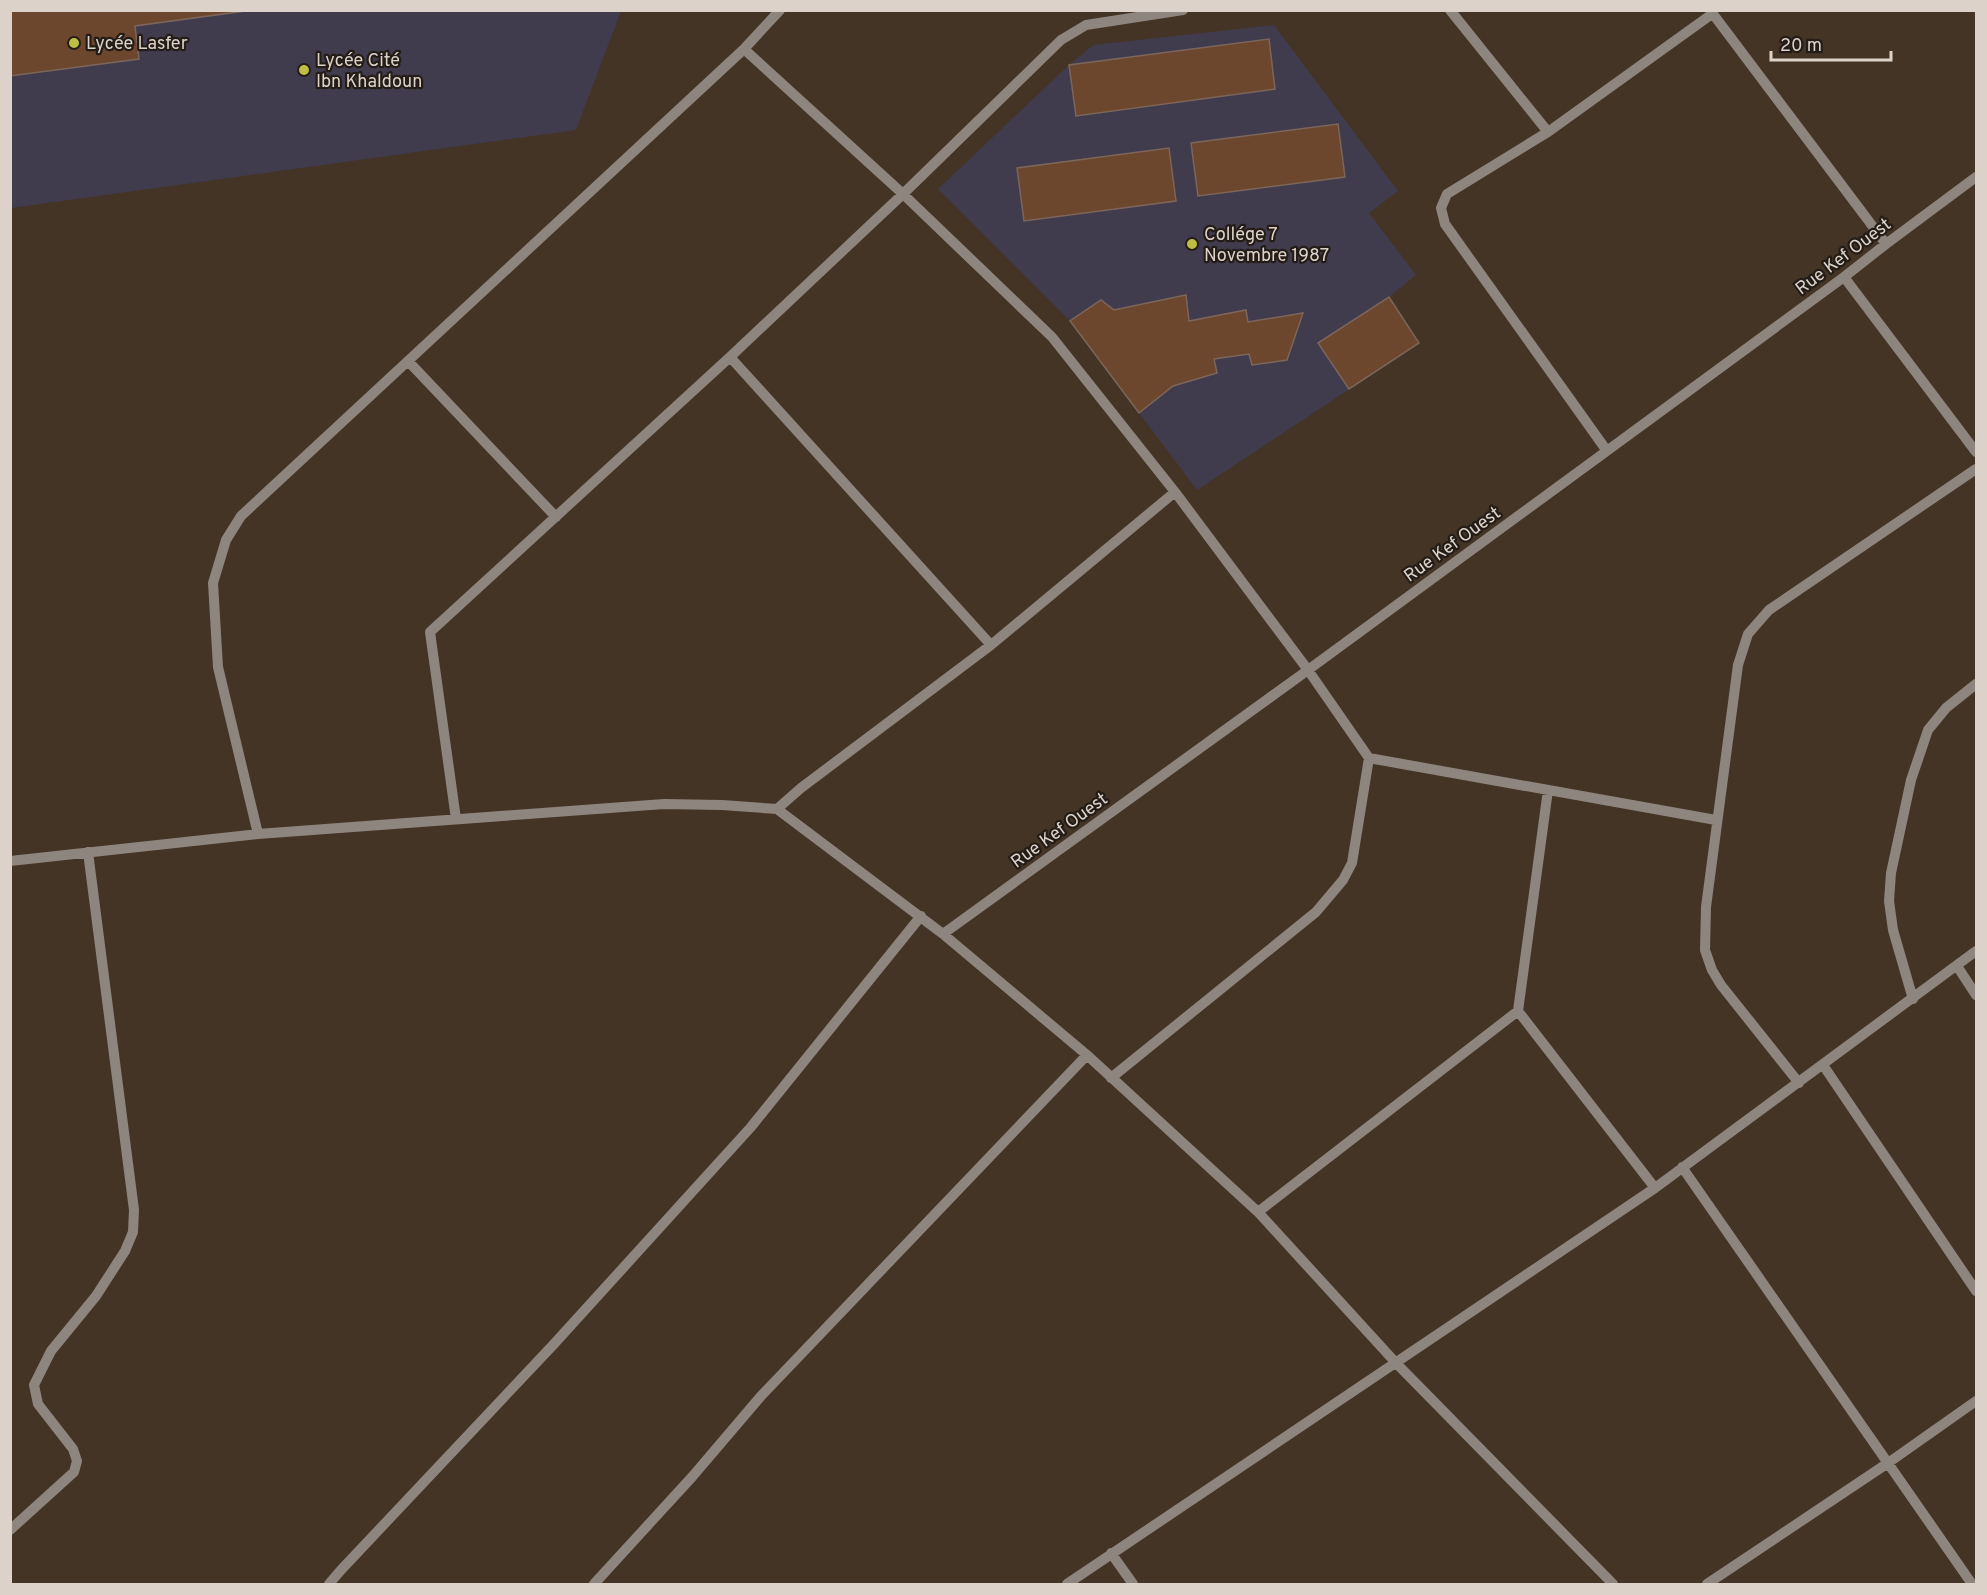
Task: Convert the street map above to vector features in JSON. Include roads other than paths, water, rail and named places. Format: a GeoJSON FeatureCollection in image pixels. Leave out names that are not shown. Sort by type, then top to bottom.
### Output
{"type":"FeatureCollection","features":[{"type":"Feature","properties":{"kind":"street"},"geometry":{"type":"LineString","coordinates":[[258,834],[218,667],[213,583],[226,540],[241,516],[744,49],[780,10]]}},
{"type":"Feature","properties":{"kind":"street"},"geometry":{"type":"LineString","coordinates":[[456,819],[430,632],[730,357],[903,194],[1061,40],[1086,26],[1183,10]]}},
{"type":"Feature","properties":{"kind":"street"},"geometry":{"type":"LineString","coordinates":[[1450,10],[1548,132]]}},
{"type":"Feature","properties":{"kind":"street"},"geometry":{"type":"LineString","coordinates":[[1607,451],[1446,224],[1441,208],[1447,194],[1548,132],[1711,12],[1886,244]]}},
{"type":"Feature","properties":{"kind":"street"},"geometry":{"type":"LineString","coordinates":[[744,49],[903,194],[1052,338],[1175,492],[1308,670],[1369,758],[1352,862],[1343,880],[1316,912],[1111,1078]]}},
{"type":"Feature","properties":{"kind":"street","name":"Rue Kef Ouest"},"geometry":{"type":"LineString","coordinates":[[943,934],[1308,670],[1977,177]]}},
{"type":"Feature","properties":{"kind":"street"},"geometry":{"type":"LineString","coordinates":[[1844,277],[1977,452]]}},
{"type":"Feature","properties":{"kind":"street"},"geometry":{"type":"LineString","coordinates":[[730,357],[991,645]]}},
{"type":"Feature","properties":{"kind":"street"},"geometry":{"type":"LineString","coordinates":[[408,362],[556,517]]}},
{"type":"Feature","properties":{"kind":"street"},"geometry":{"type":"LineString","coordinates":[[1799,1083],[1721,985],[1712,970],[1705,950],[1706,907],[1716,820],[1738,665],[1748,634],[1769,610],[1977,469]]}},
{"type":"Feature","properties":{"kind":"street"},"geometry":{"type":"LineString","coordinates":[[777,810],[801,788],[991,645],[1175,492]]}},
{"type":"Feature","properties":{"kind":"street"},"geometry":{"type":"LineString","coordinates":[[1913,999],[1893,930],[1889,901],[1892,873],[1911,780],[1928,730],[1946,708],[1977,684]]}},
{"type":"Feature","properties":{"kind":"street"},"geometry":{"type":"LineString","coordinates":[[1369,758],[1716,820]]}},
{"type":"Feature","properties":{"kind":"street"},"geometry":{"type":"LineString","coordinates":[[1258,1212],[1518,1011],[1548,790]]}},
{"type":"Feature","properties":{"kind":"street"},"geometry":{"type":"LineString","coordinates":[[10,861],[258,834],[664,804],[722,805],[777,810],[943,934],[1087,1055],[1258,1212],[1396,1363],[1613,1584]]}},
{"type":"Feature","properties":{"kind":"street"},"geometry":{"type":"LineString","coordinates":[[10,1530],[74,1472],[77,1461],[73,1449],[38,1404],[34,1384],[51,1351],[96,1296],[125,1251],[133,1232],[134,1210],[88,852]]}},
{"type":"Feature","properties":{"kind":"street"},"geometry":{"type":"LineString","coordinates":[[329,1584],[554,1344],[752,1127],[921,916]]}},
{"type":"Feature","properties":{"kind":"street"},"geometry":{"type":"LineString","coordinates":[[1067,1584],[1654,1188],[1977,951]]}},
{"type":"Feature","properties":{"kind":"street"},"geometry":{"type":"LineString","coordinates":[[1957,966],[1977,995]]}},
{"type":"Feature","properties":{"kind":"street"},"geometry":{"type":"LineString","coordinates":[[1518,1011],[1654,1188]]}},
{"type":"Feature","properties":{"kind":"street"},"geometry":{"type":"LineString","coordinates":[[594,1584],[692,1477],[761,1396],[1087,1055]]}},
{"type":"Feature","properties":{"kind":"street"},"geometry":{"type":"LineString","coordinates":[[1823,1065],[1977,1291]]}},
{"type":"Feature","properties":{"kind":"street"},"geometry":{"type":"LineString","coordinates":[[1682,1167],[1972,1584]]}},
{"type":"Feature","properties":{"kind":"street"},"geometry":{"type":"LineString","coordinates":[[1707,1584],[1977,1401]]}},
{"type":"Feature","properties":{"kind":"street"},"geometry":{"type":"LineString","coordinates":[[1111,1553],[1133,1584]]}},
{"type":"Feature","properties":{"kind":"place","name":"Lycée Lasfer"},"geometry":{"type":"Point","coordinates":[74,43]}},
{"type":"Feature","properties":{"kind":"place","name":"Lycée Cité Ibn Khaldoun"},"geometry":{"type":"Point","coordinates":[304,70]}},
{"type":"Feature","properties":{"kind":"place","name":"Collége 7 Novembre 1987"},"geometry":{"type":"Point","coordinates":[1192,244]}}]}
